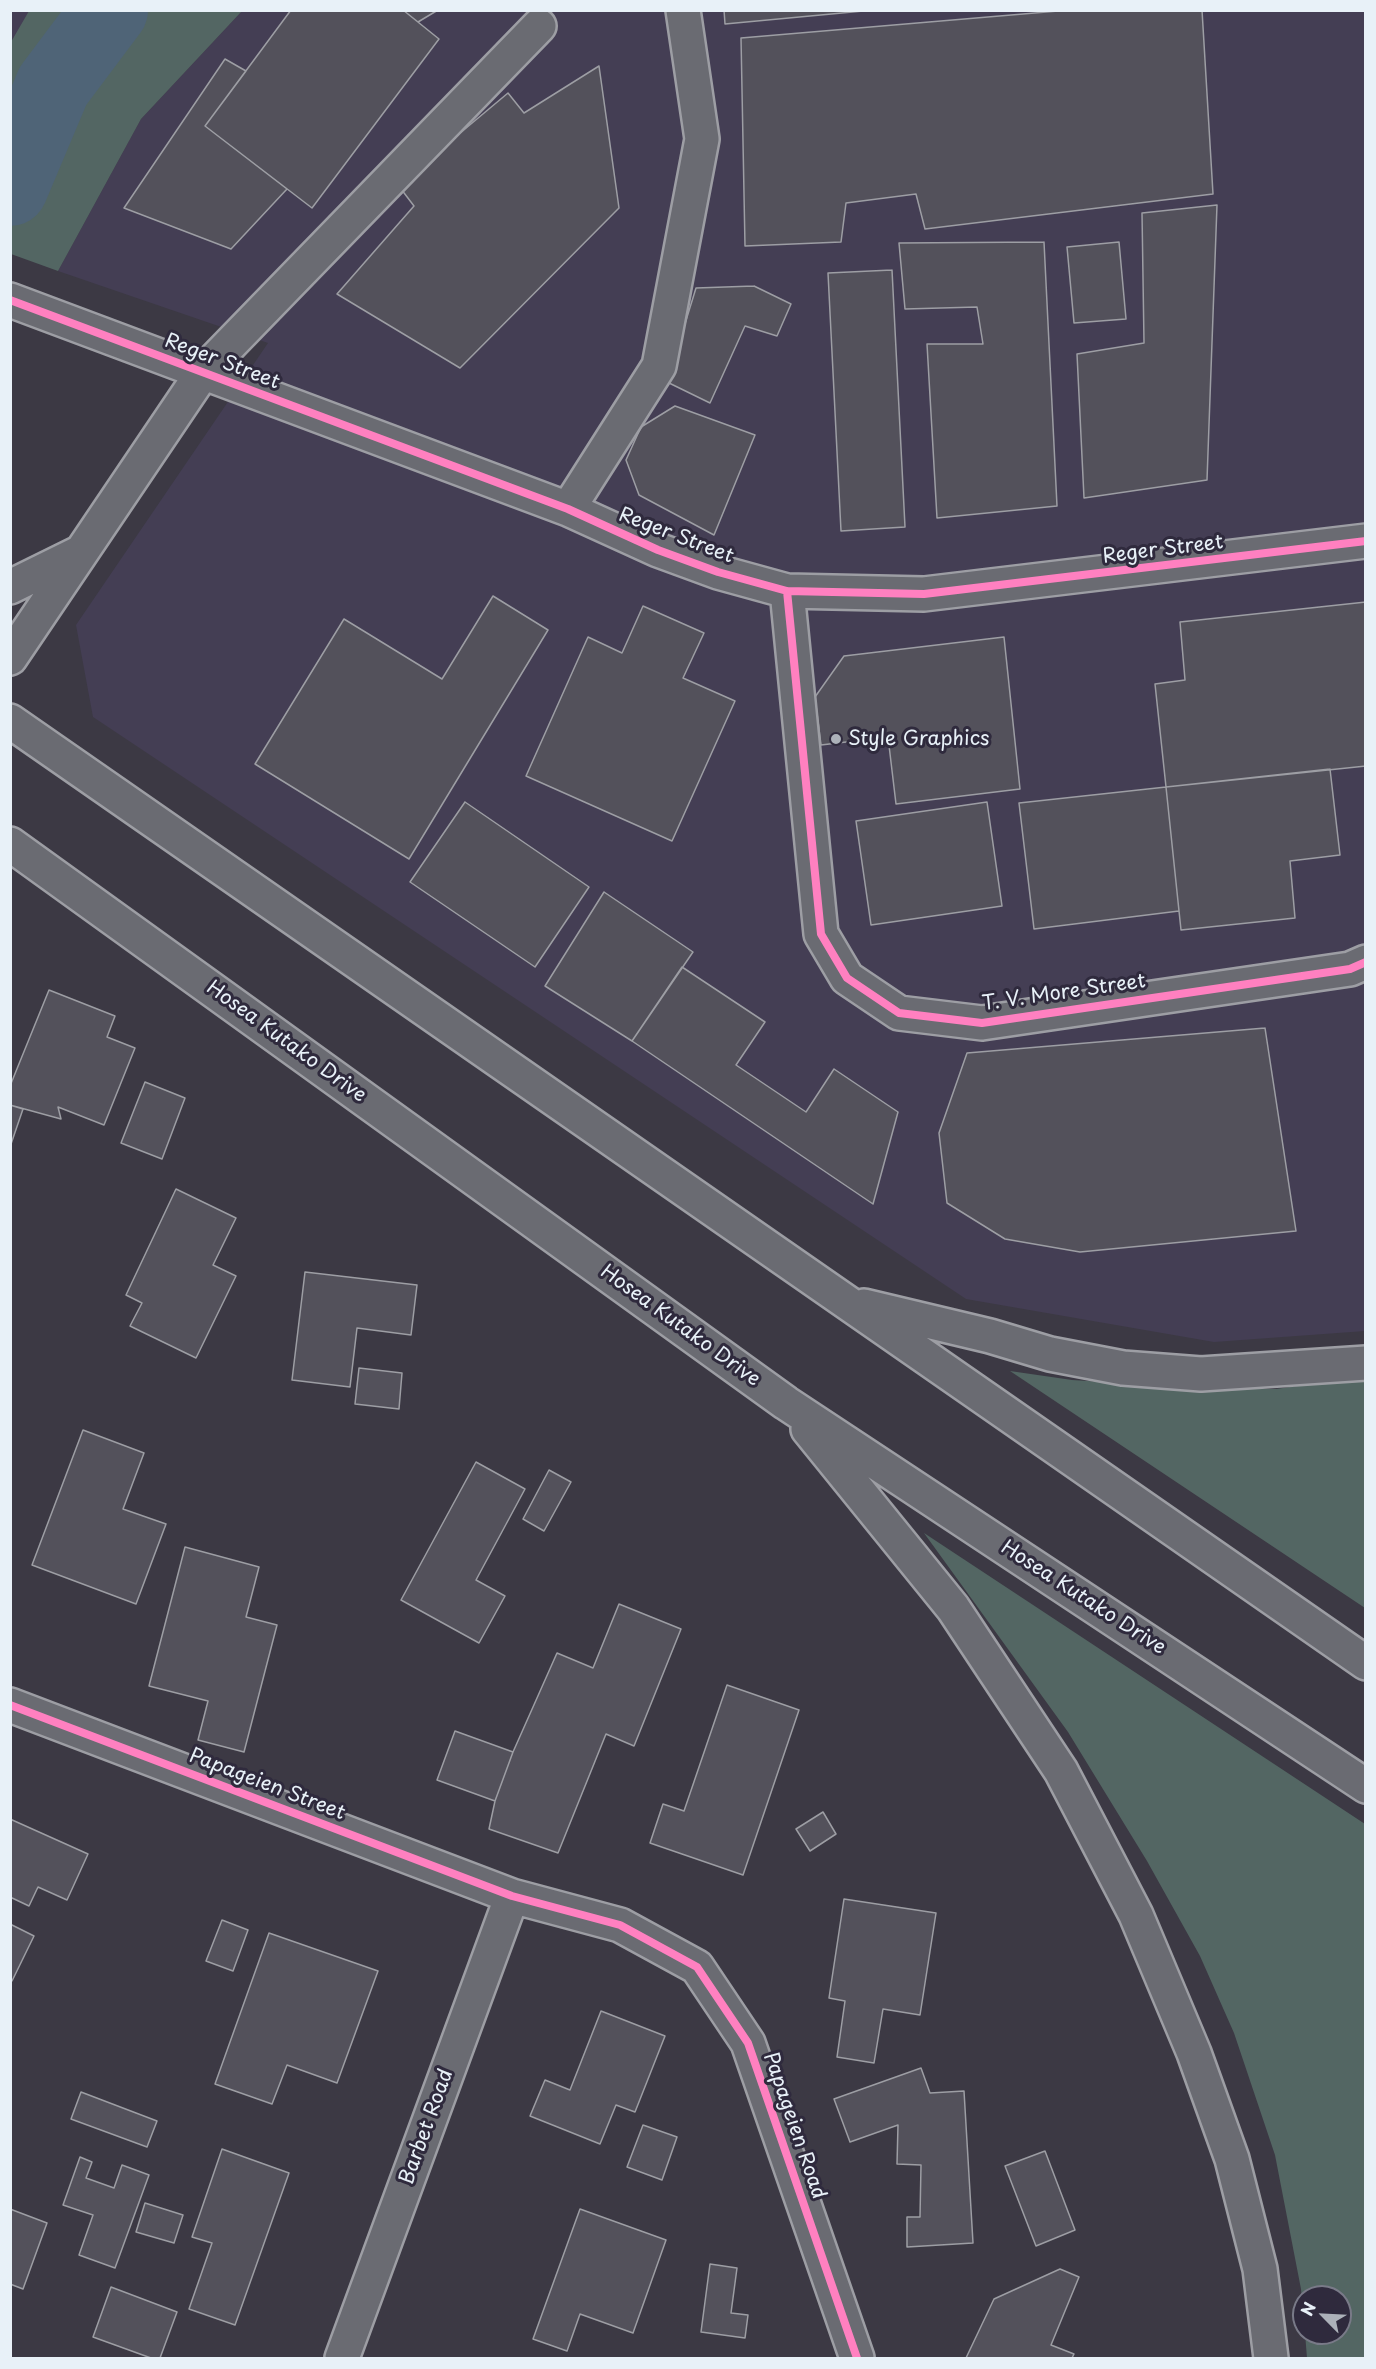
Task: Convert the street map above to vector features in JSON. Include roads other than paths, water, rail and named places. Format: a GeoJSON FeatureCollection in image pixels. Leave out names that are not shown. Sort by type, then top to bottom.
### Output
{"type":"FeatureCollection","features":[{"type":"Feature","properties":{"kind":"street"},"geometry":{"type":"LineString","coordinates":[[568,509],[659,366],[702,139],[684,10]]}},
{"type":"Feature","properties":{"kind":"street"},"geometry":{"type":"LineString","coordinates":[[203,372],[539,26]]}},
{"type":"Feature","properties":{"kind":"street","name":"Reger Street"},"geometry":{"type":"LineString","coordinates":[[10,300],[568,509],[718,572],[787,591],[924,594],[1365,541]]}},
{"type":"Feature","properties":{"kind":"street","name":"Reger Street"},"geometry":{"type":"LineString","coordinates":[[10,658],[203,372]]}},
{"type":"Feature","properties":{"kind":"street"},"geometry":{"type":"LineString","coordinates":[[10,587],[82,552]]}},
{"type":"Feature","properties":{"kind":"street","name":"T. V. More Street"},"geometry":{"type":"LineString","coordinates":[[787,591],[821,934],[847,978],[898,1013],[982,1023],[1350,969],[1365,962]]}},
{"type":"Feature","properties":{"kind":"street"},"geometry":{"type":"LineString","coordinates":[[10,721],[1365,1662]]}},
{"type":"Feature","properties":{"kind":"street","name":"Hosea Kutako Drive"},"geometry":{"type":"LineString","coordinates":[[10,844],[786,1403],[1365,1786]]}},
{"type":"Feature","properties":{"kind":"street"},"geometry":{"type":"LineString","coordinates":[[847,1302],[990,1336],[1050,1354],[1123,1368],[1201,1374],[1365,1363]]}},
{"type":"Feature","properties":{"kind":"street"},"geometry":{"type":"LineString","coordinates":[[786,1403],[953,1608],[1061,1771],[1136,1915],[1194,2053],[1232,2159],[1260,2270],[1271,2358]]}},
{"type":"Feature","properties":{"kind":"street","name":"Papageien Street"},"geometry":{"type":"LineString","coordinates":[[10,1706],[512,1896]]}},
{"type":"Feature","properties":{"kind":"street","name":"Barbet Road"},"geometry":{"type":"LineString","coordinates":[[342,2358],[512,1896]]}},
{"type":"Feature","properties":{"kind":"street","name":"Papageien Road"},"geometry":{"type":"LineString","coordinates":[[512,1896],[620,1925],[697,1967],[748,2043],[857,2358]]}},
{"type":"Feature","properties":{"kind":"waterway"},"geometry":{"type":"LineString","coordinates":[[10,188],[53,86],[110,10]]}},
{"type":"Feature","properties":{"kind":"place","name":"Style Graphics"},"geometry":{"type":"Point","coordinates":[836,739]}}]}
